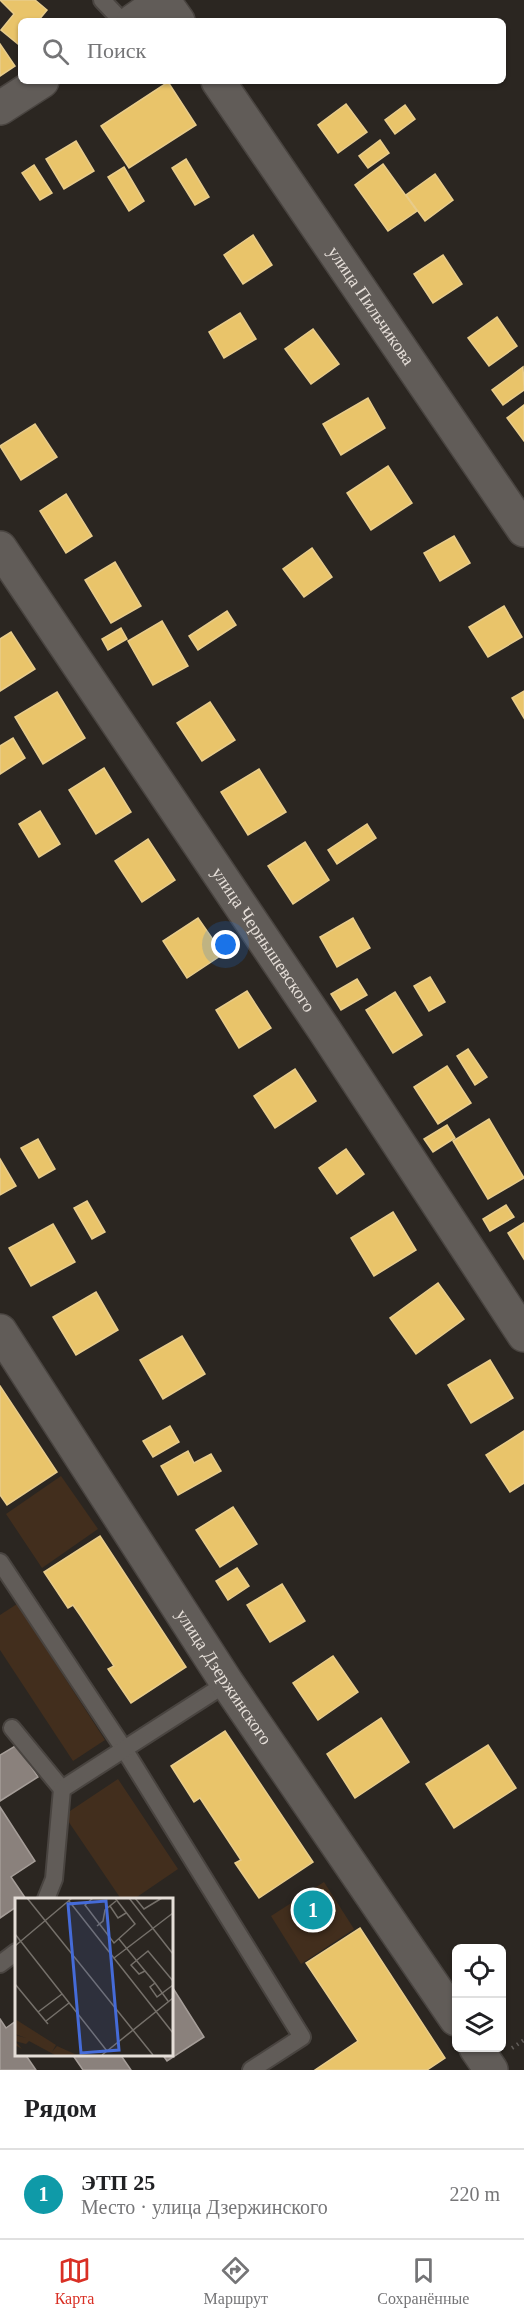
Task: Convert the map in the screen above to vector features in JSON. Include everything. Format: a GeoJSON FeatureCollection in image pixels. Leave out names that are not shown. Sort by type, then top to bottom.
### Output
{"type":"FeatureCollection","features":[{"type":"Feature","properties":{"kind":"street"},"geometry":{"type":"LineString","coordinates":[[137,18],[164,0],[176,18]]}},
{"type":"Feature","properties":{"kind":"street"},"geometry":{"type":"LineString","coordinates":[[0,108],[37,84]]}},
{"type":"Feature","properties":{"kind":"street","name":"улица Пильчикова"},"geometry":{"type":"LineString","coordinates":[[220,84],[524,530]]}},
{"type":"Feature","properties":{"kind":"street","name":"улица Чернышевского"},"geometry":{"type":"LineString","coordinates":[[0,548],[325,1031],[524,1335]]}},
{"type":"Feature","properties":{"kind":"street","name":"улица Дзержинского"},"geometry":{"type":"LineString","coordinates":[[0,1331],[227,1683],[452,2013]]}},
{"type":"Feature","properties":{"kind":"street"},"geometry":{"type":"LineString","coordinates":[[479,2052],[491,2070]]}},
{"type":"Feature","properties":{"kind":"lane"},"geometry":{"type":"LineString","coordinates":[[102,0],[119,18]]}},
{"type":"Feature","properties":{"kind":"lane"},"geometry":{"type":"LineString","coordinates":[[0,1562],[124,1749],[302,2037],[251,2070]]}},
{"type":"Feature","properties":{"kind":"lane"},"geometry":{"type":"LineString","coordinates":[[62,1789],[227,1683]]}},
{"type":"Feature","properties":{"kind":"lane"},"geometry":{"type":"LineString","coordinates":[[12,1728],[62,1789],[54,1879],[46,1898]]}},
{"type":"Feature","properties":{"kind":"lane"},"geometry":{"type":"LineString","coordinates":[[0,1964],[15,1953]]}},
{"type":"Feature","properties":{"kind":"shaded area"},"geometry":{"type":"Polygon","coordinates":[[[61,1476],[98,1529],[42,1568],[6,1514],[61,1476]]]}},
{"type":"Feature","properties":{"kind":"shaded area"},"geometry":{"type":"Polygon","coordinates":[[[17,1604],[105,1740],[73,1761],[0,1650],[0,1615],[17,1604]]]}},
{"type":"Feature","properties":{"kind":"shaded area"},"geometry":{"type":"Polygon","coordinates":[[[118,1779],[178,1869],[135,1898],[120,1898],[64,1815],[118,1779]]]}},
{"type":"Feature","properties":{"kind":"shaded area"},"geometry":{"type":"Polygon","coordinates":[[[324,1882],[354,1929],[301,1964],[271,1916],[324,1882]]]}},
{"type":"Feature","properties":{"kind":"building: Жильё"},"geometry":{"type":"Polygon","coordinates":[[[0,0],[35,0],[47,10],[40,18],[18,18],[18,44],[1,30],[14,14],[0,0]]]}},
{"type":"Feature","properties":{"kind":"building: Жильё"},"geometry":{"type":"Polygon","coordinates":[[[0,44],[15,66],[0,76],[0,44]]]}},
{"type":"Feature","properties":{"kind":"building: Жильё"},"geometry":{"type":"Polygon","coordinates":[[[165,84],[169,84],[196,125],[129,168],[101,126],[165,84]]]}},
{"type":"Feature","properties":{"kind":"building: Жильё"},"geometry":{"type":"Polygon","coordinates":[[[346,104],[367,132],[338,153],[318,125],[346,104]]]}},
{"type":"Feature","properties":{"kind":"building: Жильё"},"geometry":{"type":"Polygon","coordinates":[[[405,105],[415,119],[395,134],[385,120],[405,105]]]}},
{"type":"Feature","properties":{"kind":"building: Жильё"},"geometry":{"type":"Polygon","coordinates":[[[380,140],[389,153],[368,168],[359,156],[380,140]]]}},
{"type":"Feature","properties":{"kind":"building: Жильё"},"geometry":{"type":"Polygon","coordinates":[[[76,141],[94,171],[64,189],[46,159],[76,141]]]}},
{"type":"Feature","properties":{"kind":"building: Жильё"},"geometry":{"type":"Polygon","coordinates":[[[186,159],[209,197],[195,205],[172,168],[186,159]]]}},
{"type":"Feature","properties":{"kind":"building: Жильё"},"geometry":{"type":"Polygon","coordinates":[[[383,164],[417,211],[388,231],[355,185],[383,164]]]}},
{"type":"Feature","properties":{"kind":"building: Жильё"},"geometry":{"type":"Polygon","coordinates":[[[34,165],[52,193],[40,200],[22,173],[34,165]]]}},
{"type":"Feature","properties":{"kind":"building: Жильё"},"geometry":{"type":"Polygon","coordinates":[[[124,167],[144,201],[129,211],[108,177],[124,167]]]}},
{"type":"Feature","properties":{"kind":"building: Жильё"},"geometry":{"type":"Polygon","coordinates":[[[435,174],[453,200],[425,221],[406,195],[435,174]]]}},
{"type":"Feature","properties":{"kind":"building: Жильё"},"geometry":{"type":"Polygon","coordinates":[[[253,235],[272,265],[243,284],[224,255],[253,235]]]}},
{"type":"Feature","properties":{"kind":"building: Жильё"},"geometry":{"type":"Polygon","coordinates":[[[443,255],[462,284],[433,303],[414,274],[443,255]]]}},
{"type":"Feature","properties":{"kind":"building: Жильё"},"geometry":{"type":"Polygon","coordinates":[[[240,313],[256,339],[224,358],[209,332],[240,313]]]}},
{"type":"Feature","properties":{"kind":"building: Жильё"},"geometry":{"type":"Polygon","coordinates":[[[497,317],[517,346],[489,366],[468,338],[497,317]]]}},
{"type":"Feature","properties":{"kind":"building: Жильё"},"geometry":{"type":"Polygon","coordinates":[[[313,329],[339,364],[311,384],[285,349],[313,329]]]}},
{"type":"Feature","properties":{"kind":"building: Жильё"},"geometry":{"type":"Polygon","coordinates":[[[523,367],[524,390],[503,405],[492,390],[523,367]]]}},
{"type":"Feature","properties":{"kind":"building: Жильё"},"geometry":{"type":"Polygon","coordinates":[[[368,398],[385,428],[341,455],[323,424],[368,398]]]}},
{"type":"Feature","properties":{"kind":"building: Жильё"},"geometry":{"type":"Polygon","coordinates":[[[524,405],[524,441],[507,418],[524,405]]]}},
{"type":"Feature","properties":{"kind":"building: Жильё"},"geometry":{"type":"Polygon","coordinates":[[[35,424],[57,457],[21,480],[0,446],[35,424]]]}},
{"type":"Feature","properties":{"kind":"building: Жильё"},"geometry":{"type":"Polygon","coordinates":[[[388,466],[412,503],[371,530],[347,493],[388,466]]]}},
{"type":"Feature","properties":{"kind":"building: Жильё"},"geometry":{"type":"Polygon","coordinates":[[[66,494],[92,536],[66,553],[40,511],[66,494]]]}},
{"type":"Feature","properties":{"kind":"building: Жильё"},"geometry":{"type":"Polygon","coordinates":[[[454,536],[470,563],[440,581],[424,553],[454,536]]]}},
{"type":"Feature","properties":{"kind":"building: Жильё"},"geometry":{"type":"Polygon","coordinates":[[[312,548],[332,577],[304,597],[283,569],[312,548]]]}},
{"type":"Feature","properties":{"kind":"building: Жильё"},"geometry":{"type":"Polygon","coordinates":[[[115,562],[141,606],[111,623],[85,580],[115,562]]]}},
{"type":"Feature","properties":{"kind":"building: Жильё"},"geometry":{"type":"Polygon","coordinates":[[[504,606],[522,637],[488,657],[469,627],[504,606]]]}},
{"type":"Feature","properties":{"kind":"building: Жильё"},"geometry":{"type":"Polygon","coordinates":[[[227,611],[236,625],[198,650],[189,636],[227,611]]]}},
{"type":"Feature","properties":{"kind":"building: Жильё"},"geometry":{"type":"Polygon","coordinates":[[[162,621],[188,666],[153,685],[128,641],[162,621]]]}},
{"type":"Feature","properties":{"kind":"building: Жильё"},"geometry":{"type":"Polygon","coordinates":[[[121,628],[127,639],[108,650],[102,639],[121,628]]]}},
{"type":"Feature","properties":{"kind":"building: Жильё"},"geometry":{"type":"Polygon","coordinates":[[[11,632],[35,669],[0,691],[0,639],[11,632]]]}},
{"type":"Feature","properties":{"kind":"building: Жильё"},"geometry":{"type":"Polygon","coordinates":[[[524,691],[524,718],[512,698],[524,691]]]}},
{"type":"Feature","properties":{"kind":"building: Жильё"},"geometry":{"type":"Polygon","coordinates":[[[57,692],[85,738],[43,764],[15,717],[57,692]]]}},
{"type":"Feature","properties":{"kind":"building: Жильё"},"geometry":{"type":"Polygon","coordinates":[[[210,702],[235,740],[202,761],[177,723],[210,702]]]}},
{"type":"Feature","properties":{"kind":"building: Жильё"},"geometry":{"type":"Polygon","coordinates":[[[13,738],[25,758],[0,774],[0,746],[13,738]]]}},
{"type":"Feature","properties":{"kind":"building: Жильё"},"geometry":{"type":"Polygon","coordinates":[[[104,768],[131,812],[96,834],[69,790],[104,768]]]}},
{"type":"Feature","properties":{"kind":"building: Жильё"},"geometry":{"type":"Polygon","coordinates":[[[259,769],[286,812],[248,835],[221,792],[259,769]]]}},
{"type":"Feature","properties":{"kind":"building: Жильё"},"geometry":{"type":"Polygon","coordinates":[[[40,811],[60,844],[39,857],[19,824],[40,811]]]}},
{"type":"Feature","properties":{"kind":"building: Жильё"},"geometry":{"type":"Polygon","coordinates":[[[367,824],[376,838],[337,864],[328,850],[367,824]]]}},
{"type":"Feature","properties":{"kind":"building: Жильё"},"geometry":{"type":"Polygon","coordinates":[[[148,839],[175,880],[142,902],[115,861],[148,839]]]}},
{"type":"Feature","properties":{"kind":"building: Жильё"},"geometry":{"type":"Polygon","coordinates":[[[305,842],[329,880],[293,904],[268,866],[305,842]]]}},
{"type":"Feature","properties":{"kind":"building: Жильё"},"geometry":{"type":"Polygon","coordinates":[[[198,918],[223,954],[187,978],[163,941],[198,918]]]}},
{"type":"Feature","properties":{"kind":"building: Жильё"},"geometry":{"type":"Polygon","coordinates":[[[353,918],[370,948],[337,967],[320,937],[353,918]]]}},
{"type":"Feature","properties":{"kind":"building: Жильё"},"geometry":{"type":"Polygon","coordinates":[[[430,977],[445,1002],[429,1011],[414,986],[430,977]]]}},
{"type":"Feature","properties":{"kind":"building: Жильё"},"geometry":{"type":"Polygon","coordinates":[[[357,979],[367,995],[341,1010],[331,994],[357,979]]]}},
{"type":"Feature","properties":{"kind":"building: Жильё"},"geometry":{"type":"Polygon","coordinates":[[[247,991],[271,1028],[239,1048],[216,1010],[247,991]]]}},
{"type":"Feature","properties":{"kind":"building: Жильё"},"geometry":{"type":"Polygon","coordinates":[[[395,992],[422,1035],[393,1053],[366,1010],[395,992]]]}},
{"type":"Feature","properties":{"kind":"building: Жильё"},"geometry":{"type":"Polygon","coordinates":[[[468,1049],[487,1077],[475,1085],[457,1056],[468,1049]]]}},
{"type":"Feature","properties":{"kind":"building: Жильё"},"geometry":{"type":"Polygon","coordinates":[[[447,1066],[471,1103],[438,1124],[414,1087],[447,1066]]]}},
{"type":"Feature","properties":{"kind":"building: Жильё"},"geometry":{"type":"Polygon","coordinates":[[[295,1069],[316,1101],[275,1128],[254,1096],[295,1069]]]}},
{"type":"Feature","properties":{"kind":"building: Жильё"},"geometry":{"type":"Polygon","coordinates":[[[489,1119],[524,1178],[488,1199],[453,1141],[489,1119]]]}},
{"type":"Feature","properties":{"kind":"building: Жильё"},"geometry":{"type":"Polygon","coordinates":[[[447,1125],[455,1138],[433,1152],[424,1139],[447,1125]]]}},
{"type":"Feature","properties":{"kind":"building: Жильё"},"geometry":{"type":"Polygon","coordinates":[[[38,1139],[55,1169],[39,1178],[21,1148],[38,1139]]]}},
{"type":"Feature","properties":{"kind":"building: Жильё"},"geometry":{"type":"Polygon","coordinates":[[[346,1149],[364,1174],[337,1194],[319,1168],[346,1149]]]}},
{"type":"Feature","properties":{"kind":"building: Жильё"},"geometry":{"type":"Polygon","coordinates":[[[0,1159],[16,1186],[0,1195],[0,1159]]]}},
{"type":"Feature","properties":{"kind":"building: Жильё"},"geometry":{"type":"Polygon","coordinates":[[[87,1201],[105,1232],[92,1239],[74,1208],[87,1201]]]}},
{"type":"Feature","properties":{"kind":"building: Жильё"},"geometry":{"type":"Polygon","coordinates":[[[506,1205],[514,1217],[490,1231],[483,1219],[506,1205]]]}},
{"type":"Feature","properties":{"kind":"building: Жильё"},"geometry":{"type":"Polygon","coordinates":[[[393,1212],[416,1250],[374,1276],[351,1238],[393,1212]]]}},
{"type":"Feature","properties":{"kind":"building: Жильё"},"geometry":{"type":"Polygon","coordinates":[[[524,1223],[524,1259],[508,1233],[524,1223]]]}},
{"type":"Feature","properties":{"kind":"building: Жильё"},"geometry":{"type":"Polygon","coordinates":[[[53,1224],[75,1262],[31,1286],[9,1248],[53,1224]]]}},
{"type":"Feature","properties":{"kind":"building: Жильё"},"geometry":{"type":"Polygon","coordinates":[[[438,1283],[464,1319],[416,1354],[390,1318],[438,1283]]]}},
{"type":"Feature","properties":{"kind":"building: Жильё"},"geometry":{"type":"Polygon","coordinates":[[[96,1292],[118,1330],[76,1355],[53,1317],[96,1292]]]}},
{"type":"Feature","properties":{"kind":"building: Жильё"},"geometry":{"type":"Polygon","coordinates":[[[182,1336],[205,1374],[163,1399],[140,1360],[182,1336]]]}},
{"type":"Feature","properties":{"kind":"building: Жильё"},"geometry":{"type":"Polygon","coordinates":[[[490,1360],[513,1398],[471,1423],[448,1385],[490,1360]]]}},
{"type":"Feature","properties":{"kind":"building: Жильё"},"geometry":{"type":"Polygon","coordinates":[[[0,1386],[57,1472],[7,1505],[0,1495],[0,1386]]]}},
{"type":"Feature","properties":{"kind":"building: Жильё"},"geometry":{"type":"Polygon","coordinates":[[[170,1426],[179,1442],[153,1457],[143,1441],[170,1426]]]}},
{"type":"Feature","properties":{"kind":"building: Жильё"},"geometry":{"type":"Polygon","coordinates":[[[524,1431],[524,1483],[510,1492],[486,1455],[524,1431]]]}},
{"type":"Feature","properties":{"kind":"building: Жильё"},"geometry":{"type":"Polygon","coordinates":[[[188,1451],[194,1463],[211,1454],[221,1471],[178,1495],[161,1466],[188,1451]]]}},
{"type":"Feature","properties":{"kind":"building: Жильё"},"geometry":{"type":"Polygon","coordinates":[[[233,1507],[257,1544],[220,1567],[196,1530],[233,1507]]]}},
{"type":"Feature","properties":{"kind":"building: Жильё"},"geometry":{"type":"Polygon","coordinates":[[[100,1536],[186,1667],[131,1703],[108,1669],[114,1666],[73,1605],[68,1608],[44,1572],[100,1536]]]}},
{"type":"Feature","properties":{"kind":"building: Жильё"},"geometry":{"type":"Polygon","coordinates":[[[237,1568],[249,1586],[228,1600],[216,1581],[237,1568]]]}},
{"type":"Feature","properties":{"kind":"building: Жильё"},"geometry":{"type":"Polygon","coordinates":[[[282,1584],[305,1621],[270,1642],[247,1605],[282,1584]]]}},
{"type":"Feature","properties":{"kind":"building: Жильё"},"geometry":{"type":"Polygon","coordinates":[[[333,1656],[358,1692],[318,1720],[293,1683],[333,1656]]]}},
{"type":"Feature","properties":{"kind":"building: Жильё"},"geometry":{"type":"Polygon","coordinates":[[[381,1718],[409,1762],[355,1798],[327,1754],[381,1718]]]}},
{"type":"Feature","properties":{"kind":"building: Жильё"},"geometry":{"type":"Polygon","coordinates":[[[225,1731],[313,1862],[259,1898],[235,1863],[241,1860],[200,1798],[194,1802],[171,1766],[225,1731]]]}},
{"type":"Feature","properties":{"kind":"building: Жильё"},"geometry":{"type":"Polygon","coordinates":[[[488,1745],[516,1788],[454,1828],[426,1784],[488,1745]]]}},
{"type":"Feature","properties":{"kind":"building: Жильё"},"geometry":{"type":"Polygon","coordinates":[[[323,1890],[335,1911],[305,1930],[292,1909],[323,1890]]]}},
{"type":"Feature","properties":{"kind":"building: Жильё"},"geometry":{"type":"Polygon","coordinates":[[[360,1928],[445,2058],[427,2070],[315,2070],[358,2041],[306,1963],[360,1928]]]}},
{"type":"Feature","properties":{"kind":"building: Промзона"},"geometry":{"type":"Polygon","coordinates":[[[17,1745],[38,1777],[0,1801],[0,1755],[17,1745]]]}},
{"type":"Feature","properties":{"kind":"building: Промзона"},"geometry":{"type":"Polygon","coordinates":[[[0,1807],[35,1861],[11,1877],[25,1898],[15,1898],[15,1908],[0,1918],[0,1807]]]}},
{"type":"Feature","properties":{"kind":"building: Промзона"},"geometry":{"type":"Polygon","coordinates":[[[172,1987],[204,2037],[167,2061],[163,2055],[172,2055],[172,1987]]]}},
{"type":"Feature","properties":{"kind":"building: Промзона"},"geometry":{"type":"Polygon","coordinates":[[[0,2019],[6,2028],[15,2022],[15,2055],[26,2055],[36,2070],[0,2070],[0,2019]]]}},
{"type":"Feature","properties":{"kind":"building: Промзона"},"geometry":{"type":"Polygon","coordinates":[[[73,2055],[121,2055],[131,2070],[83,2070],[73,2055]]]}},
{"type":"Feature","properties":{"kind":"place","name":"ЭТП 25"},"geometry":{"type":"Point","coordinates":[313,1910]}}]}
